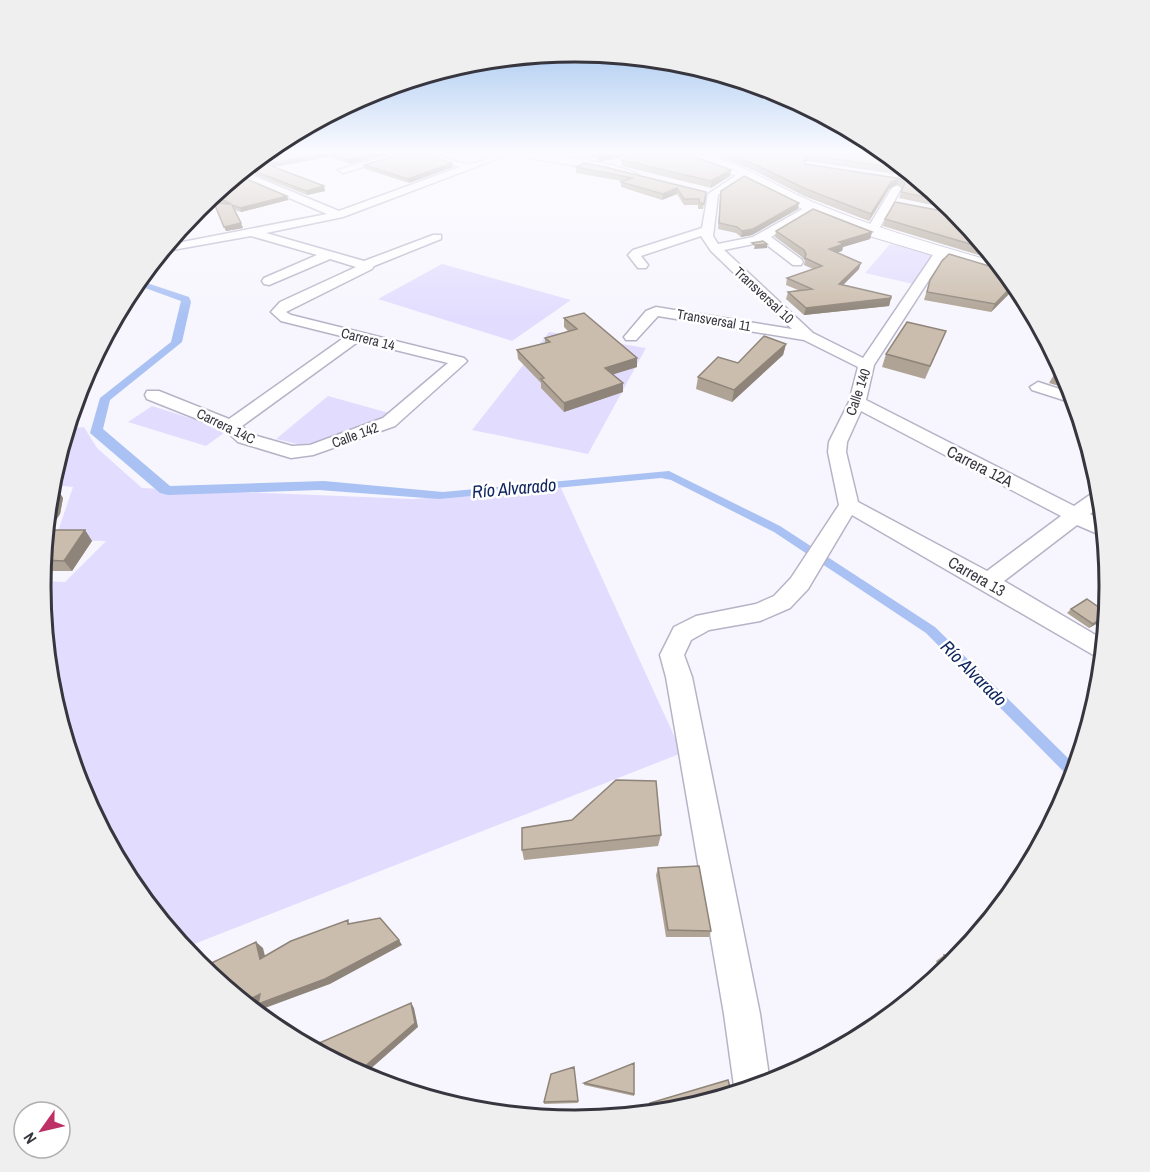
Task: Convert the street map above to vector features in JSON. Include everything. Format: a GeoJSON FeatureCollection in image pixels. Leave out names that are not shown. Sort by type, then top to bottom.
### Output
{"type":"FeatureCollection","features":[{"type":"Feature","properties":{"kind":"street"},"geometry":{"type":"LineString","coordinates":[[324,209],[339,215]]}},
{"type":"Feature","properties":{"kind":"street"},"geometry":{"type":"LineString","coordinates":[[176,247],[339,215],[356,209]]}},
{"type":"Feature","properties":{"kind":"street"},"geometry":{"type":"LineString","coordinates":[[642,265],[634,255],[637,253],[708,230],[707,209]]}},
{"type":"Feature","properties":{"kind":"street"},"geometry":{"type":"LineString","coordinates":[[716,248],[746,243],[764,237],[811,209]]}},
{"type":"Feature","properties":{"kind":"street"},"geometry":{"type":"LineString","coordinates":[[814,209],[872,231],[990,266]]}},
{"type":"Feature","properties":{"kind":"street"},"geometry":{"type":"LineString","coordinates":[[872,231],[890,209]]}},
{"type":"Feature","properties":{"kind":"street","name":"Transversal 10"},"geometry":{"type":"LineString","coordinates":[[708,230],[707,236],[716,248],[808,336],[866,365]]}},
{"type":"Feature","properties":{"kind":"street"},"geometry":{"type":"LineString","coordinates":[[252,232],[366,266],[437,237]]}},
{"type":"Feature","properties":{"kind":"street"},"geometry":{"type":"LineString","coordinates":[[764,237],[797,262]]}},
{"type":"Feature","properties":{"kind":"street","name":"Calle 140"},"geometry":{"type":"LineString","coordinates":[[849,506],[837,452],[838,442],[856,402],[866,365],[941,252]]}},
{"type":"Feature","properties":{"kind":"street"},"geometry":{"type":"LineString","coordinates":[[270,281],[328,255]]}},
{"type":"Feature","properties":{"kind":"street","name":"Carrera 14"},"geometry":{"type":"LineString","coordinates":[[366,266],[285,305],[278,312],[286,318],[459,361]]}},
{"type":"Feature","properties":{"kind":"street","name":"Transversal 11"},"geometry":{"type":"LineString","coordinates":[[631,337],[656,311],[808,336]]}},
{"type":"Feature","properties":{"kind":"street"},"geometry":{"type":"LineString","coordinates":[[231,426],[356,336]]}},
{"type":"Feature","properties":{"kind":"street","name":"Calle 142"},"geometry":{"type":"LineString","coordinates":[[300,452],[313,450],[389,422],[459,361]]}},
{"type":"Feature","properties":{"kind":"street"},"geometry":{"type":"LineString","coordinates":[[1038,387],[1063,395]]}},
{"type":"Feature","properties":{"kind":"street","name":"Carrera 14C"},"geometry":{"type":"LineString","coordinates":[[153,395],[231,426],[244,438],[291,452],[300,452]]}},
{"type":"Feature","properties":{"kind":"street","name":"Carrera 12A"},"geometry":{"type":"LineString","coordinates":[[856,402],[1096,526]]}},
{"type":"Feature","properties":{"kind":"street"},"geometry":{"type":"LineString","coordinates":[[988,582],[1092,502]]}},
{"type":"Feature","properties":{"kind":"street"},"geometry":{"type":"LineString","coordinates":[[751,1079],[739,1002],[679,677],[672,655],[682,634],[704,622],[760,612],[782,602],[800,584],[806,570],[849,506]]}},
{"type":"Feature","properties":{"kind":"street","name":"Carrera 13"},"geometry":{"type":"LineString","coordinates":[[849,506],[988,582],[1096,647]]}},
{"type":"Feature","properties":{"kind":"shaded area"},"geometry":{"type":"Polygon","coordinates":[[[890,244],[936,254],[913,284],[865,273],[890,244]]]}},
{"type":"Feature","properties":{"kind":"shaded area"},"geometry":{"type":"Polygon","coordinates":[[[442,264],[571,300],[512,341],[378,299],[442,264]]]}},
{"type":"Feature","properties":{"kind":"shaded area"},"geometry":{"type":"Polygon","coordinates":[[[549,332],[646,348],[588,454],[472,430],[549,332]]]}},
{"type":"Feature","properties":{"kind":"shaded area"},"geometry":{"type":"Polygon","coordinates":[[[328,396],[389,413],[374,426],[310,447],[276,439],[328,396]]]}},
{"type":"Feature","properties":{"kind":"shaded area"},"geometry":{"type":"Polygon","coordinates":[[[152,406],[228,430],[206,446],[128,422],[152,406]]]}},
{"type":"Feature","properties":{"kind":"shaded area"},"geometry":{"type":"Polygon","coordinates":[[[84,427],[97,448],[142,488],[413,499],[561,488],[682,753],[193,944],[159,905],[139,877],[105,818],[79,754],[61,688],[55,654],[51,581],[65,582],[106,541],[55,540],[73,487],[61,486],[76,428],[84,427]]]}},
{"type":"Feature","properties":{"kind":"water","name":"Río Alvarado"},"geometry":{"type":"Polygon","coordinates":[[[147,283],[189,297],[191,302],[182,342],[110,400],[103,429],[170,486],[324,481],[443,492],[669,471],[780,526],[935,627],[1069,759],[1064,772],[926,633],[774,532],[671,480],[661,478],[439,499],[319,490],[168,495],[160,493],[90,433],[100,398],[171,342],[181,301],[144,288],[147,283]]]}},
{"type":"Feature","properties":{"kind":"building"},"geometry":{"type":"Polygon","coordinates":[[[216,209],[234,209],[241,223],[224,227],[216,209]]]}},
{"type":"Feature","properties":{"kind":"building"},"geometry":{"type":"Polygon","coordinates":[[[720,209],[789,209],[753,229],[742,231],[737,227],[719,223],[720,209]]]}},
{"type":"Feature","properties":{"kind":"building"},"geometry":{"type":"Polygon","coordinates":[[[813,209],[872,232],[839,242],[844,244],[829,249],[861,263],[839,284],[891,296],[891,298],[806,308],[788,292],[812,289],[787,278],[822,266],[805,258],[804,250],[776,231],[813,209]]]}},
{"type":"Feature","properties":{"kind":"building"},"geometry":{"type":"Polygon","coordinates":[[[857,209],[874,209],[871,214],[857,209]]]}},
{"type":"Feature","properties":{"kind":"building"},"geometry":{"type":"Polygon","coordinates":[[[891,209],[941,211],[972,245],[885,219],[891,209]]]}},
{"type":"Feature","properties":{"kind":"building"},"geometry":{"type":"Polygon","coordinates":[[[763,241],[767,244],[752,243],[763,241]]]}},
{"type":"Feature","properties":{"kind":"building"},"geometry":{"type":"Polygon","coordinates":[[[949,254],[991,266],[1008,291],[995,304],[927,292],[930,280],[949,254]]]}},
{"type":"Feature","properties":{"kind":"building"},"geometry":{"type":"Polygon","coordinates":[[[584,313],[637,358],[605,368],[623,383],[564,403],[517,350],[550,342],[545,338],[577,329],[564,318],[584,313]]]}},
{"type":"Feature","properties":{"kind":"building"},"geometry":{"type":"Polygon","coordinates":[[[907,322],[946,331],[930,366],[886,354],[907,322]]]}},
{"type":"Feature","properties":{"kind":"building"},"geometry":{"type":"Polygon","coordinates":[[[764,336],[786,344],[734,390],[698,377],[718,357],[738,363],[764,336]]]}},
{"type":"Feature","properties":{"kind":"building"},"geometry":{"type":"Polygon","coordinates":[[[54,530],[85,530],[64,561],[52,560],[54,530]]]}},
{"type":"Feature","properties":{"kind":"building"},"geometry":{"type":"Polygon","coordinates":[[[1087,599],[1098,607],[1098,621],[1093,624],[1071,609],[1087,599]]]}},
{"type":"Feature","properties":{"kind":"building"},"geometry":{"type":"Polygon","coordinates":[[[616,780],[656,781],[661,835],[522,850],[522,828],[572,820],[616,780]]]}},
{"type":"Feature","properties":{"kind":"building"},"geometry":{"type":"Polygon","coordinates":[[[699,866],[711,931],[668,930],[658,868],[699,866]]]}},
{"type":"Feature","properties":{"kind":"building"},"geometry":{"type":"Polygon","coordinates":[[[380,918],[399,940],[325,979],[259,1004],[260,994],[252,998],[211,963],[256,942],[260,959],[291,941],[348,920],[348,924],[380,918]]]}},
{"type":"Feature","properties":{"kind":"building"},"geometry":{"type":"Polygon","coordinates":[[[411,1003],[415,1023],[365,1066],[319,1043],[411,1003]]]}},
{"type":"Feature","properties":{"kind":"building"},"geometry":{"type":"Polygon","coordinates":[[[634,1063],[634,1094],[584,1083],[634,1063]]]}},
{"type":"Feature","properties":{"kind":"building"},"geometry":{"type":"Polygon","coordinates":[[[574,1067],[578,1101],[544,1102],[551,1074],[574,1067]]]}},
{"type":"Feature","properties":{"kind":"building"},"geometry":{"type":"Polygon","coordinates":[[[728,1080],[730,1086],[677,1100],[650,1103],[728,1080]]]}}]}
